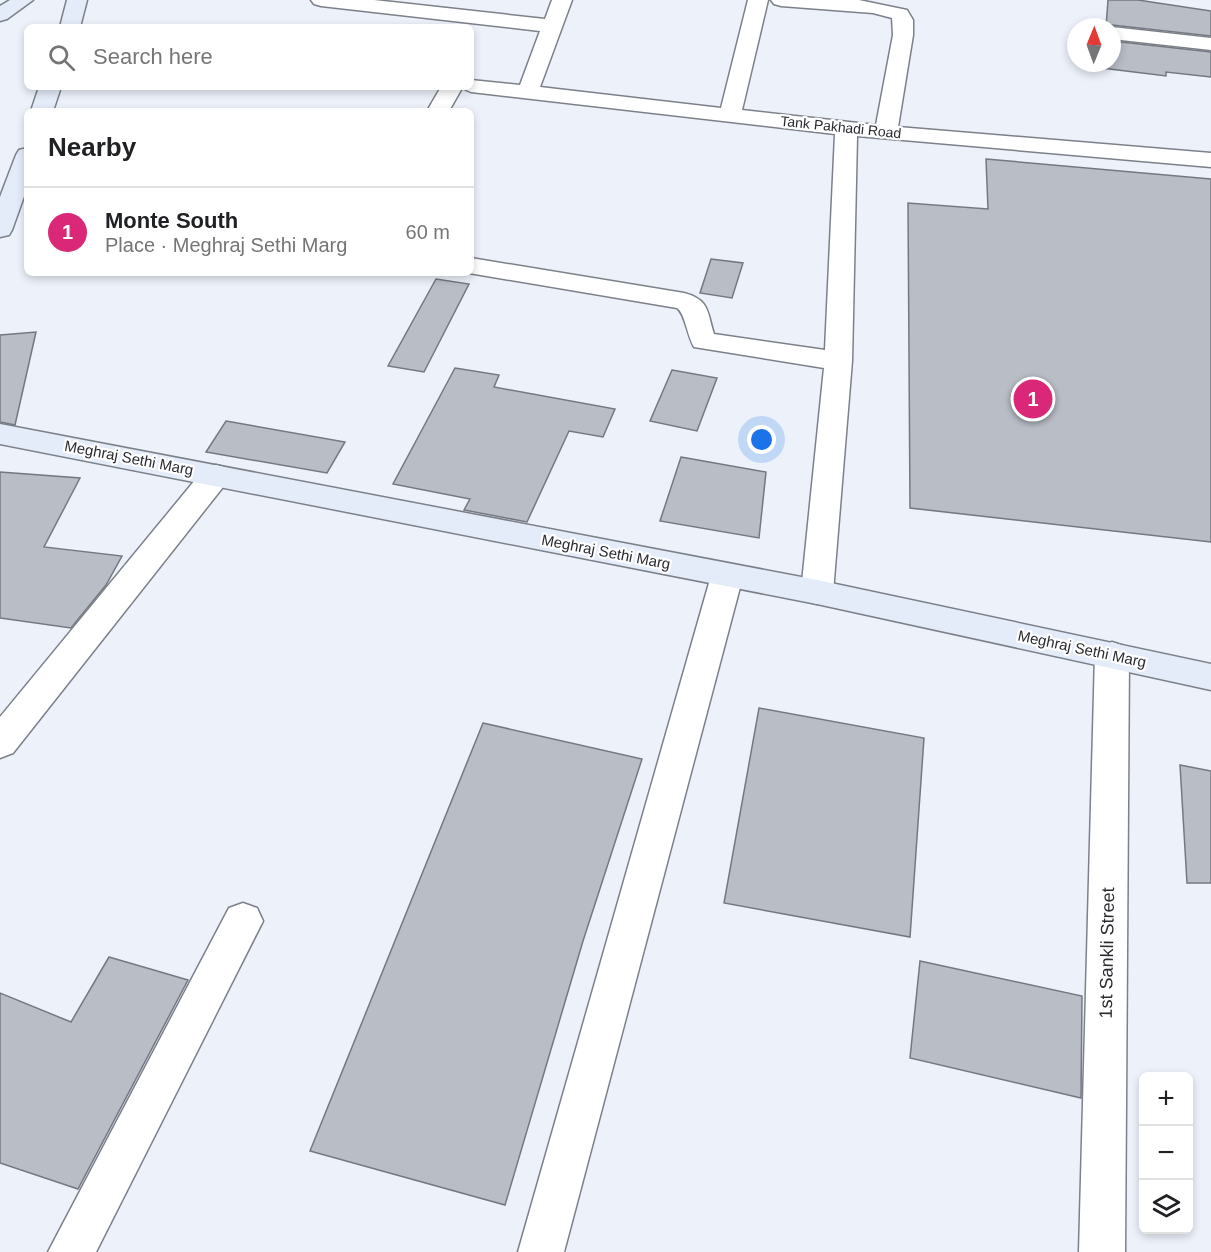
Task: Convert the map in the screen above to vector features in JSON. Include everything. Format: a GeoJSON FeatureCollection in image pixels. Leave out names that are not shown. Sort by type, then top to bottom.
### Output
{"type":"FeatureCollection","features":[{"type":"Feature","properties":{"kind":"street"},"geometry":{"type":"LineString","coordinates":[[0,15],[23,0]]}},
{"type":"Feature","properties":{"kind":"street"},"geometry":{"type":"LineString","coordinates":[[71,24],[77,0]]}},
{"type":"Feature","properties":{"kind":"street"},"geometry":{"type":"LineString","coordinates":[[321,0],[554,26]]}},
{"type":"Feature","properties":{"kind":"street"},"geometry":{"type":"LineString","coordinates":[[528,91],[562,0]]}},
{"type":"Feature","properties":{"kind":"street"},"geometry":{"type":"LineString","coordinates":[[730,116],[758,0]]}},
{"type":"Feature","properties":{"kind":"street"},"geometry":{"type":"LineString","coordinates":[[781,0],[873,7],[900,14],[903,20],[903,35],[886,133]]}},
{"type":"Feature","properties":{"kind":"street"},"geometry":{"type":"LineString","coordinates":[[1121,34],[1211,44]]}},
{"type":"Feature","properties":{"kind":"street","name":"Tank Pakhadi Road"},"geometry":{"type":"LineString","coordinates":[[474,86],[886,133],[1211,160]]}},
{"type":"Feature","properties":{"kind":"street"},"geometry":{"type":"LineString","coordinates":[[43,108],[49,90]]}},
{"type":"Feature","properties":{"kind":"street"},"geometry":{"type":"LineString","coordinates":[[440,108],[450,90]]}},
{"type":"Feature","properties":{"kind":"street"},"geometry":{"type":"LineString","coordinates":[[817,592],[838,361],[846,128]]}},
{"type":"Feature","properties":{"kind":"street"},"geometry":{"type":"LineString","coordinates":[[0,230],[20,196],[24,172]]}},
{"type":"Feature","properties":{"kind":"street"},"geometry":{"type":"LineString","coordinates":[[474,266],[684,301],[696,309],[699,333],[704,341],[838,361]]}},
{"type":"Feature","properties":{"kind":"street","name":"Meghraj Sethi Marg"},"geometry":{"type":"LineString","coordinates":[[0,434],[817,592],[1211,677]]}},
{"type":"Feature","properties":{"kind":"street"},"geometry":{"type":"LineString","coordinates":[[0,743],[216,475]]}},
{"type":"Feature","properties":{"kind":"street"},"geometry":{"type":"LineString","coordinates":[[541,1252],[727,576]]}},
{"type":"Feature","properties":{"kind":"street","name":"1st Sankli Street"},"geometry":{"type":"LineString","coordinates":[[1102,1252],[1112,655]]}},
{"type":"Feature","properties":{"kind":"street"},"geometry":{"type":"LineString","coordinates":[[71,1252],[243,921]]}},
{"type":"Feature","properties":{"kind":"building"},"geometry":{"type":"Polygon","coordinates":[[[1108,0],[1138,0],[1211,11],[1211,36],[1121,26],[1121,18],[1107,18],[1108,0]]]}},
{"type":"Feature","properties":{"kind":"building"},"geometry":{"type":"Polygon","coordinates":[[[1121,42],[1211,52],[1211,77],[1166,72],[1166,76],[1121,70],[1121,42]]]}},
{"type":"Feature","properties":{"kind":"building"},"geometry":{"type":"Polygon","coordinates":[[[986,159],[1211,179],[1211,542],[910,508],[908,203],[988,209],[986,159]]]}},
{"type":"Feature","properties":{"kind":"building"},"geometry":{"type":"Polygon","coordinates":[[[711,259],[743,263],[732,298],[700,293],[711,259]]]}},
{"type":"Feature","properties":{"kind":"building"},"geometry":{"type":"Polygon","coordinates":[[[436,279],[469,284],[424,372],[388,366],[436,279]]]}},
{"type":"Feature","properties":{"kind":"building"},"geometry":{"type":"Polygon","coordinates":[[[36,332],[15,425],[0,422],[0,335],[36,332]]]}},
{"type":"Feature","properties":{"kind":"building"},"geometry":{"type":"Polygon","coordinates":[[[455,368],[499,375],[494,387],[615,409],[603,437],[569,431],[527,522],[464,510],[470,499],[393,484],[455,368]]]}},
{"type":"Feature","properties":{"kind":"building"},"geometry":{"type":"Polygon","coordinates":[[[672,370],[717,378],[697,431],[650,421],[672,370]]]}},
{"type":"Feature","properties":{"kind":"building"},"geometry":{"type":"Polygon","coordinates":[[[226,421],[345,442],[327,473],[206,452],[226,421]]]}},
{"type":"Feature","properties":{"kind":"building"},"geometry":{"type":"Polygon","coordinates":[[[681,457],[766,472],[759,538],[660,521],[681,457]]]}},
{"type":"Feature","properties":{"kind":"building"},"geometry":{"type":"Polygon","coordinates":[[[0,472],[80,478],[44,547],[122,556],[106,585],[71,628],[0,618],[0,472]]]}},
{"type":"Feature","properties":{"kind":"building"},"geometry":{"type":"Polygon","coordinates":[[[759,708],[924,738],[910,937],[724,903],[759,708]]]}},
{"type":"Feature","properties":{"kind":"building"},"geometry":{"type":"Polygon","coordinates":[[[483,723],[642,759],[583,941],[505,1205],[310,1151],[483,723]]]}},
{"type":"Feature","properties":{"kind":"building"},"geometry":{"type":"Polygon","coordinates":[[[1180,765],[1211,771],[1211,883],[1187,883],[1180,765]]]}},
{"type":"Feature","properties":{"kind":"building"},"geometry":{"type":"Polygon","coordinates":[[[109,957],[188,980],[78,1189],[0,1163],[0,993],[71,1022],[109,957]]]}},
{"type":"Feature","properties":{"kind":"building"},"geometry":{"type":"Polygon","coordinates":[[[920,961],[1082,996],[1081,1098],[910,1058],[920,961]]]}},
{"type":"Feature","properties":{"kind":"place","name":"Monte South"},"geometry":{"type":"Point","coordinates":[1033,399]}}]}
